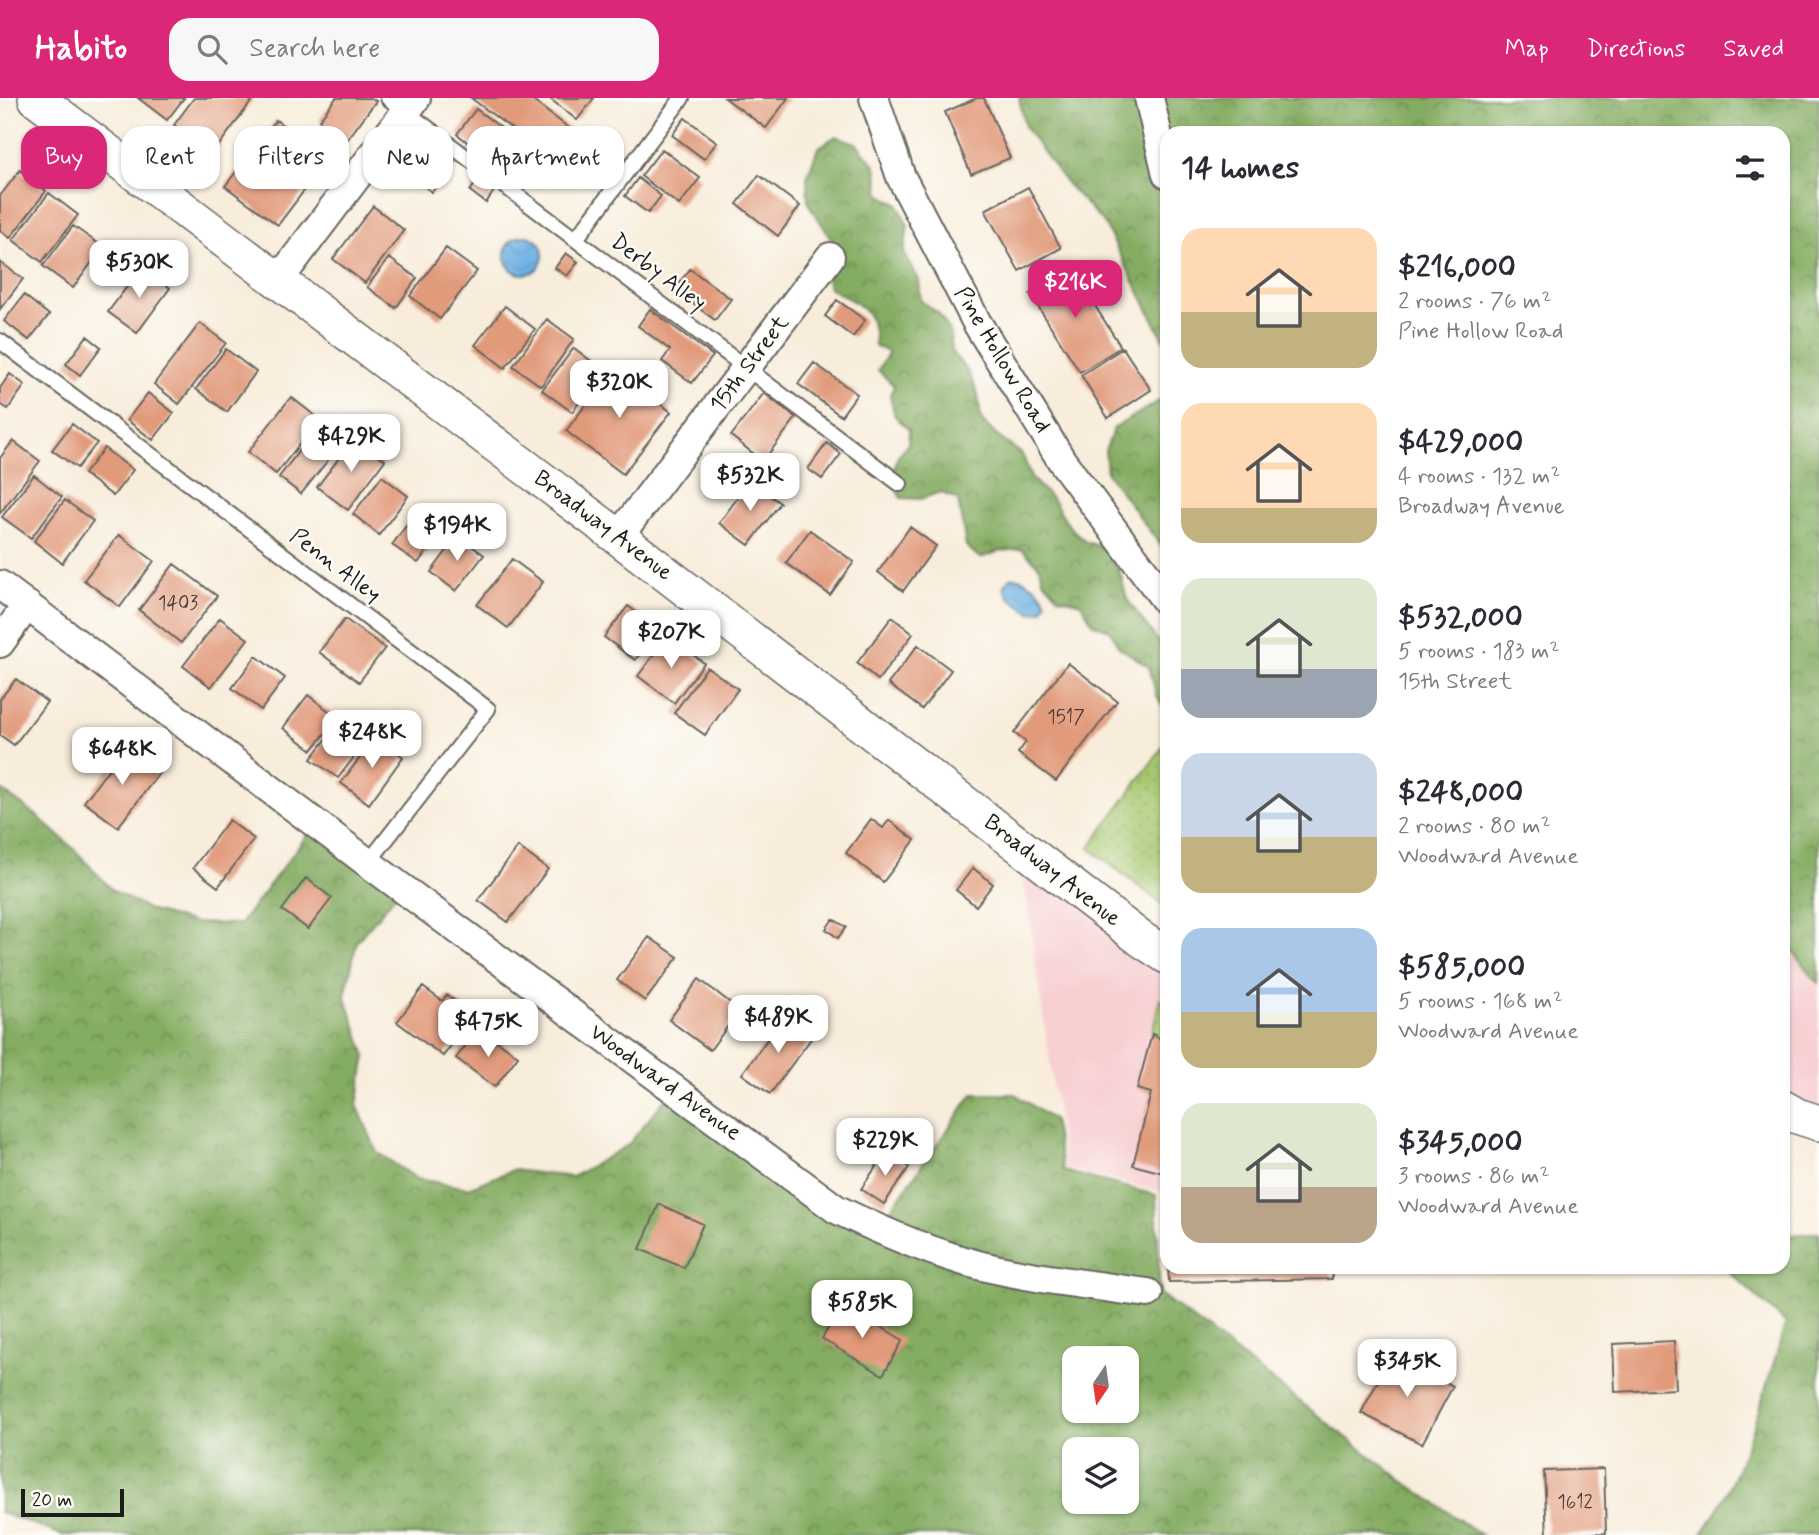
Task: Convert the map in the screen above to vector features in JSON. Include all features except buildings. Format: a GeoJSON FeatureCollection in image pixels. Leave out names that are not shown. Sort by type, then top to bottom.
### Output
{"type":"FeatureCollection","features":[{"type":"Feature","properties":{"kind":"street","name":"Broadway Avenue"},"geometry":{"type":"LineString","coordinates":[[36,98],[618,537],[1141,940],[1160,952]]}},
{"type":"Feature","properties":{"kind":"street","name":"Pine Hollow Road"},"geometry":{"type":"LineString","coordinates":[[874,98],[901,177],[977,323],[1062,461],[1160,593]]}},
{"type":"Feature","properties":{"kind":"street"},"geometry":{"type":"LineString","coordinates":[[1149,98],[1160,144]]}},
{"type":"Feature","properties":{"kind":"street"},"geometry":{"type":"LineString","coordinates":[[278,281],[403,102]]}},
{"type":"Feature","properties":{"kind":"street","name":"15th Street"},"geometry":{"type":"LineString","coordinates":[[618,537],[830,257]]}},
{"type":"Feature","properties":{"kind":"street","name":"Woodward Avenue"},"geometry":{"type":"LineString","coordinates":[[0,585],[368,863],[836,1209],[929,1250],[982,1266],[1148,1293]]}},
{"type":"Feature","properties":{"kind":"street"},"geometry":{"type":"LineString","coordinates":[[0,643],[27,605]]}},
{"type":"Feature","properties":{"kind":"street"},"geometry":{"type":"LineString","coordinates":[[1790,1112],[1819,1123]]}},
{"type":"Feature","properties":{"kind":"lane"},"geometry":{"type":"LineString","coordinates":[[576,239],[682,98]]}},
{"type":"Feature","properties":{"kind":"lane","name":"Derby Alley"},"geometry":{"type":"LineString","coordinates":[[403,102],[576,239],[900,484]]}},
{"type":"Feature","properties":{"kind":"lane","name":"Penn Alley"},"geometry":{"type":"LineString","coordinates":[[0,341],[488,709],[368,863]]}},
{"type":"Feature","properties":{"kind":"shaded area"},"geometry":{"type":"Polygon","coordinates":[[[1819,723],[1819,1123],[1797,1116],[1790,1122],[1790,725],[1819,723]]]}},
{"type":"Feature","properties":{"kind":"shaded area"},"geometry":{"type":"Polygon","coordinates":[[[1019,846],[1160,951],[1160,1191],[1065,1168],[1019,846]]]}},
{"type":"Feature","properties":{"kind":"green space"},"geometry":{"type":"Polygon","coordinates":[[[1019,98],[1819,98],[1819,983],[1790,948],[1790,126],[1160,126],[1160,332],[1104,223],[1067,184],[1025,127],[1019,98]]]}},
{"type":"Feature","properties":{"kind":"green space"},"geometry":{"type":"Polygon","coordinates":[[[836,136],[856,143],[876,166],[880,194],[898,204],[908,226],[904,253],[919,280],[921,301],[939,314],[950,332],[952,352],[969,373],[978,394],[981,420],[1022,454],[1032,479],[1054,501],[1069,526],[1086,542],[1103,547],[1119,569],[1127,599],[1160,644],[1160,701],[1149,667],[1119,647],[1110,630],[1093,624],[1081,603],[1059,597],[1043,580],[1040,567],[1022,549],[1000,551],[980,558],[966,546],[958,500],[941,492],[920,499],[901,498],[891,479],[898,456],[908,444],[909,430],[895,416],[890,396],[894,386],[878,370],[889,352],[875,346],[872,323],[863,309],[829,288],[826,275],[836,246],[808,203],[807,177],[818,148],[836,136]]]}},
{"type":"Feature","properties":{"kind":"green space"},"geometry":{"type":"Polygon","coordinates":[[[1160,400],[1160,545],[1107,473],[1105,451],[1114,428],[1160,400]]]}},
{"type":"Feature","properties":{"kind":"green space"},"geometry":{"type":"Polygon","coordinates":[[[1160,751],[1160,903],[1089,848],[1160,751]]]}},
{"type":"Feature","properties":{"kind":"green space"},"geometry":{"type":"Polygon","coordinates":[[[0,789],[35,814],[75,850],[112,890],[149,910],[194,923],[240,924],[314,826],[400,890],[357,941],[345,996],[366,1056],[357,1105],[377,1152],[417,1179],[468,1188],[513,1170],[572,1177],[628,1145],[670,1093],[809,1196],[890,1210],[973,1094],[1015,1094],[1053,1120],[1063,1171],[1156,1195],[1160,1294],[1402,1480],[1481,1535],[62,1535],[0,1512],[0,789]]]}},
{"type":"Feature","properties":{"kind":"green space"},"geometry":{"type":"Polygon","coordinates":[[[1160,999],[1160,1038],[1152,1034],[1160,999]]]}},
{"type":"Feature","properties":{"kind":"green space"},"geometry":{"type":"Polygon","coordinates":[[[1819,1232],[1819,1535],[1701,1535],[1716,1513],[1740,1461],[1761,1405],[1786,1323],[1731,1274],[1790,1274],[1790,1235],[1819,1232]]]}},
{"type":"Feature","properties":{"kind":"water"},"geometry":{"type":"Polygon","coordinates":[[[524,236],[537,242],[543,255],[537,268],[524,274],[511,268],[505,255],[511,242],[524,236]]]}},
{"type":"Feature","properties":{"kind":"water"},"geometry":{"type":"Polygon","coordinates":[[[1013,577],[1028,582],[1041,593],[1046,602],[1043,610],[1031,613],[1009,597],[1004,588],[1013,577]]]}}]}
